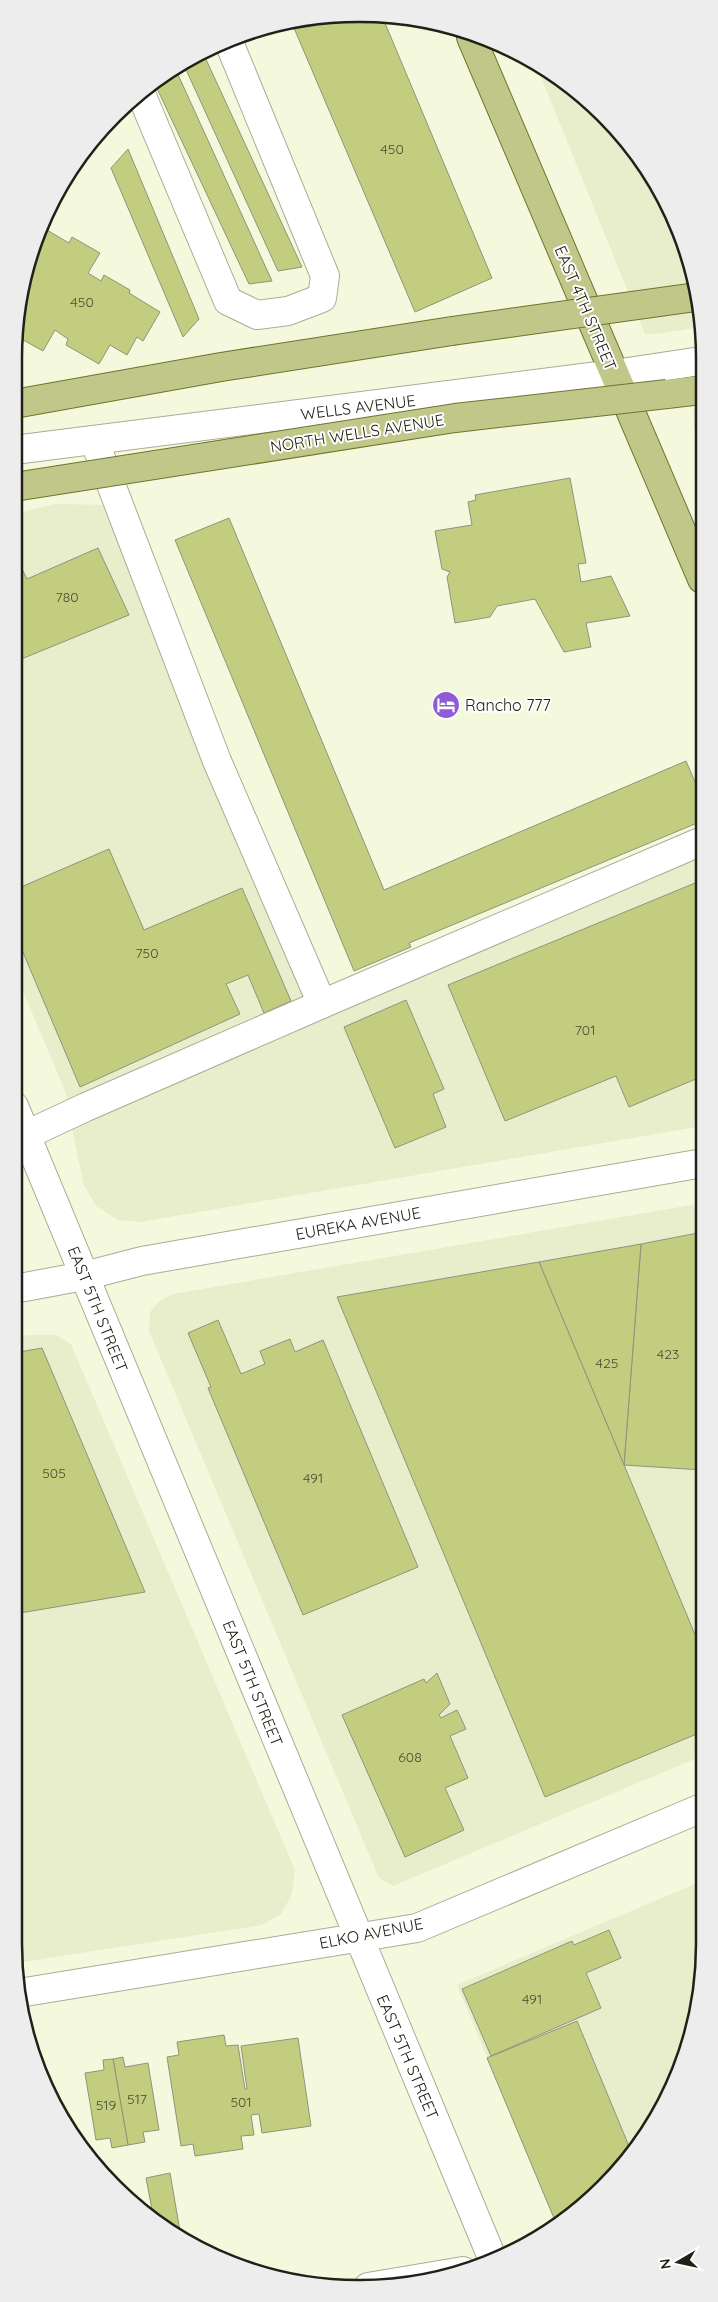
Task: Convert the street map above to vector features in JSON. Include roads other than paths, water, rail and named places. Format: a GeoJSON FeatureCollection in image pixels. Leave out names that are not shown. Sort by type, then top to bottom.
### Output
{"type":"FeatureCollection","features":[{"type":"Feature","properties":{"kind":"main road","name":"EAST 4TH STREET"},"geometry":{"type":"LineString","coordinates":[[473,42],[696,565]]}},
{"type":"Feature","properties":{"kind":"main road"},"geometry":{"type":"LineString","coordinates":[[22,403],[221,367],[690,298]]}},
{"type":"Feature","properties":{"kind":"main road","name":"NORTH WELLS AVENUE"},"geometry":{"type":"LineString","coordinates":[[22,486],[455,418],[696,391]]}},
{"type":"Feature","properties":{"kind":"street"},"geometry":{"type":"LineString","coordinates":[[144,100],[228,301],[258,315],[288,312],[322,298],[325,276],[231,48]]}},
{"type":"Feature","properties":{"kind":"street","name":"WELLS AVENUE"},"geometry":{"type":"LineString","coordinates":[[22,449],[614,374],[696,362]]}},
{"type":"Feature","properties":{"kind":"street"},"geometry":{"type":"LineString","coordinates":[[94,440],[217,761],[322,1004]]}},
{"type":"Feature","properties":{"kind":"street"},"geometry":{"type":"LineString","coordinates":[[26,1135],[86,1106],[696,843]]}},
{"type":"Feature","properties":{"kind":"street","name":"EAST 5TH STREET"},"geometry":{"type":"LineString","coordinates":[[22,1125],[490,2253]]}},
{"type":"Feature","properties":{"kind":"street","name":"EUREKA AVENUE"},"geometry":{"type":"LineString","coordinates":[[22,1288],[84,1276],[142,1261],[696,1164]]}},
{"type":"Feature","properties":{"kind":"street","name":"ELKO AVENUE"},"geometry":{"type":"LineString","coordinates":[[26,1992],[416,1928],[696,1810]]}},
{"type":"Feature","properties":{"kind":"place","name":"Rancho 777"},"geometry":{"type":"Point","coordinates":[446,705]}}]}
